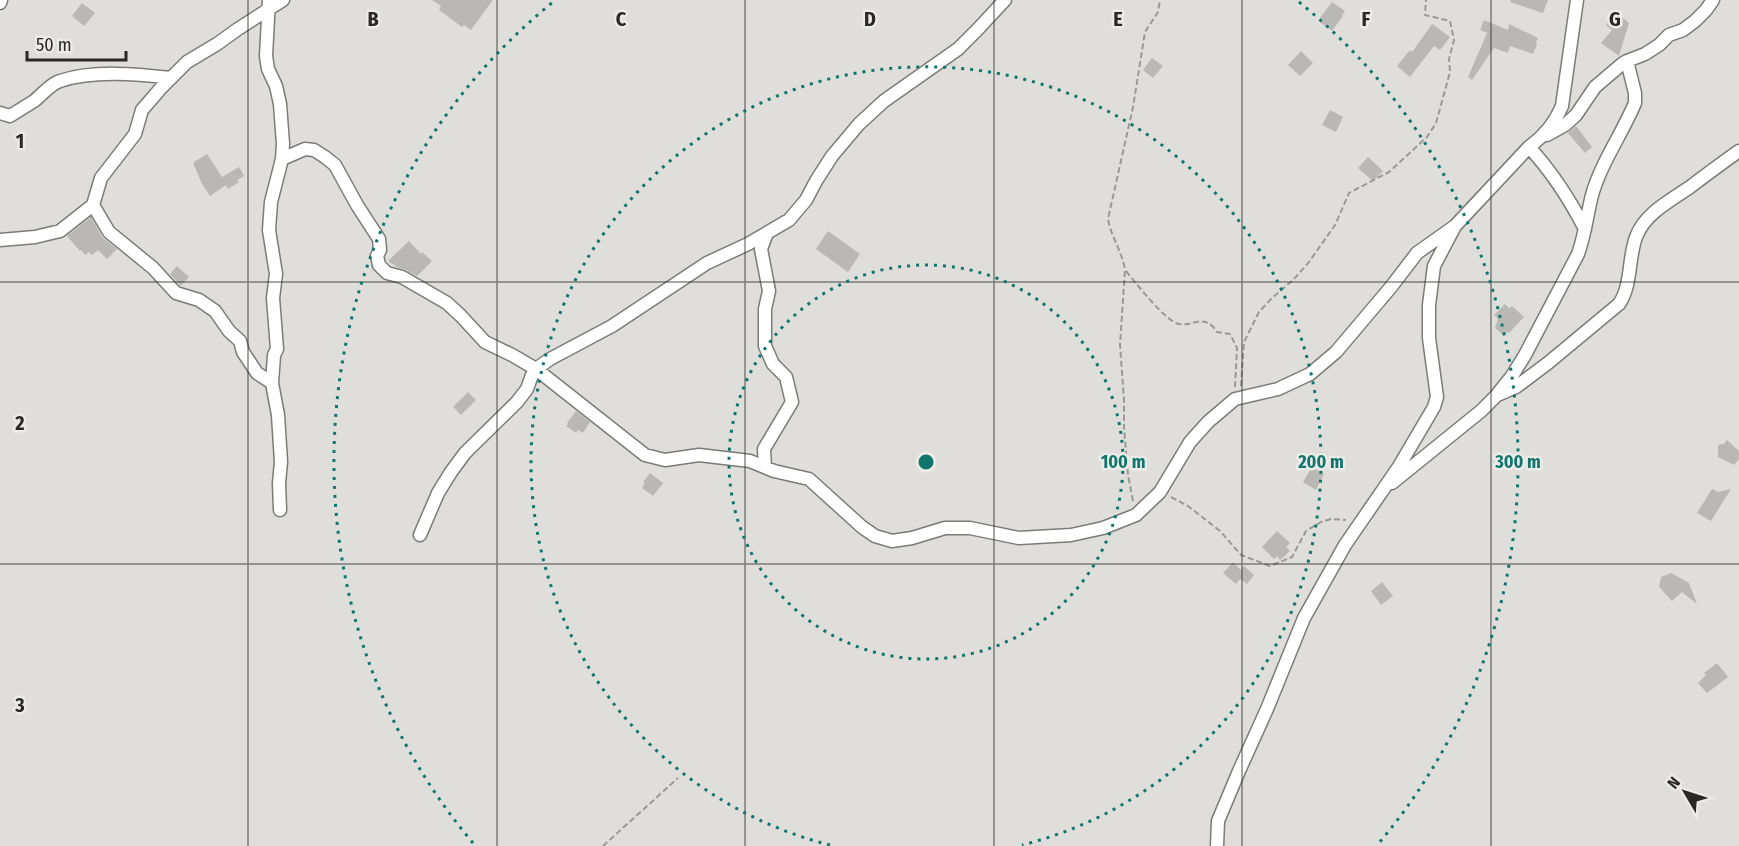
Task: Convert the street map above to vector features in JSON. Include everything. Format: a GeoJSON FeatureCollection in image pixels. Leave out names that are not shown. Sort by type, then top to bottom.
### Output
{"type":"FeatureCollection","features":[{"type":"Feature","properties":{"kind":"street"},"geometry":{"type":"LineString","coordinates":[[0,240],[35,237],[60,231],[93,205],[101,178],[135,134],[142,110],[171,78],[187,62],[217,45],[268,5],[283,0]]}},
{"type":"Feature","properties":{"kind":"street"},"geometry":{"type":"LineString","coordinates":[[420,535],[438,493],[451,472],[465,453],[522,396],[536,369],[550,359],[612,326],[707,263],[748,244],[789,220],[806,200],[832,156],[859,124],[884,101],[958,49],[1005,0]]}},
{"type":"Feature","properties":{"kind":"street"},"geometry":{"type":"LineString","coordinates":[[282,159],[305,149],[314,150],[335,165],[357,205],[379,238],[380,250],[377,256],[379,265],[387,273],[402,277],[441,299],[461,316],[485,342],[536,369],[645,455],[665,460],[699,455],[750,461],[774,471],[809,479],[862,527],[875,536],[892,541],[912,538],[945,528],[970,528],[1019,538],[1071,535],[1103,528],[1136,515],[1160,492],[1190,442],[1208,422],[1238,399],[1278,389],[1310,374],[1336,352],[1417,253],[1455,226],[1557,119],[1562,106],[1576,0]]}},
{"type":"Feature","properties":{"kind":"street"},"geometry":{"type":"LineString","coordinates":[[1534,143],[1565,125],[1576,115],[1595,87],[1627,61],[1645,54],[1669,35],[1683,30],[1706,10],[1713,0]]}},
{"type":"Feature","properties":{"kind":"street"},"geometry":{"type":"LineString","coordinates":[[268,5],[266,56],[268,69],[276,86],[282,122],[282,159],[271,202],[269,222],[276,273],[273,298],[277,349],[274,355],[272,382],[278,415],[281,462],[280,510]]}},
{"type":"Feature","properties":{"kind":"street"},"geometry":{"type":"LineString","coordinates":[[1382,492],[1481,411],[1512,376],[1520,362],[1581,247],[1592,195],[1635,103],[1635,93],[1627,61]]}},
{"type":"Feature","properties":{"kind":"street"},"geometry":{"type":"LineString","coordinates":[[0,112],[10,116],[58,82],[84,76],[138,74],[171,78]]}},
{"type":"Feature","properties":{"kind":"street"},"geometry":{"type":"LineString","coordinates":[[1534,143],[1564,190],[1585,229]]}},
{"type":"Feature","properties":{"kind":"street"},"geometry":{"type":"LineString","coordinates":[[1496,396],[1516,387],[1540,369],[1618,304],[1627,284],[1632,249],[1644,222],[1658,209],[1739,151]]}},
{"type":"Feature","properties":{"kind":"street"},"geometry":{"type":"LineString","coordinates":[[93,205],[109,232],[153,268],[176,293],[199,300],[214,310],[229,331],[240,341],[243,352],[257,373],[272,382]]}},
{"type":"Feature","properties":{"kind":"street"},"geometry":{"type":"LineString","coordinates":[[1217,846],[1218,821],[1268,709],[1304,618],[1345,545],[1398,468],[1434,407],[1437,397],[1429,338],[1431,280],[1437,258],[1455,226]]}},
{"type":"Feature","properties":{"kind":"street"},"geometry":{"type":"LineString","coordinates":[[765,467],[764,449],[792,402],[786,377],[773,364],[765,346],[765,309],[769,291],[761,249],[766,233]]}},
{"type":"Feature","properties":{"kind":"path"},"geometry":{"type":"LineString","coordinates":[[1136,515],[1125,450],[1120,345],[1125,270],[1123,258],[1108,219],[1133,107],[1145,32],[1158,12],[1160,0]]}},
{"type":"Feature","properties":{"kind":"path"},"geometry":{"type":"LineString","coordinates":[[1238,399],[1244,342],[1259,312],[1309,262],[1335,225],[1349,193],[1389,172],[1427,137],[1436,123],[1450,72],[1449,58],[1454,40],[1450,21],[1425,15],[1426,0]]}},
{"type":"Feature","properties":{"kind":"path"},"geometry":{"type":"LineString","coordinates":[[1125,270],[1172,321],[1180,325],[1195,321],[1204,322],[1213,325],[1217,332],[1230,334],[1237,348],[1238,399]]}},
{"type":"Feature","properties":{"kind":"path"},"geometry":{"type":"LineString","coordinates":[[1160,492],[1175,498],[1204,518],[1220,531],[1241,555],[1270,566],[1292,556],[1306,531],[1321,522],[1331,519],[1362,520]]}},
{"type":"Feature","properties":{"kind":"path"},"geometry":{"type":"LineString","coordinates":[[603,846],[678,778]]}},
{"type":"Feature","properties":{"kind":"building"},"geometry":{"type":"Polygon","coordinates":[[[432,0],[493,0],[471,30],[464,25],[462,27],[439,10],[441,6],[432,0]]]}},
{"type":"Feature","properties":{"kind":"building"},"geometry":{"type":"Polygon","coordinates":[[[1511,0],[1548,0],[1543,13],[1510,2],[1511,0]]]}},
{"type":"Feature","properties":{"kind":"building"},"geometry":{"type":"Polygon","coordinates":[[[1332,2],[1345,11],[1332,31],[1321,23],[1323,20],[1320,18],[1332,2]]]}},
{"type":"Feature","properties":{"kind":"building"},"geometry":{"type":"Polygon","coordinates":[[[82,3],[95,13],[84,26],[72,16],[82,3]]]}},
{"type":"Feature","properties":{"kind":"building"},"geometry":{"type":"Polygon","coordinates":[[[1616,12],[1629,23],[1619,56],[1601,43],[1612,30],[1606,25],[1616,12]]]}},
{"type":"Feature","properties":{"kind":"building"},"geometry":{"type":"Polygon","coordinates":[[[1484,20],[1508,30],[1509,24],[1538,38],[1537,44],[1533,54],[1510,46],[1508,53],[1494,48],[1472,80],[1468,77],[1487,33],[1480,30],[1484,20]]]}},
{"type":"Feature","properties":{"kind":"building"},"geometry":{"type":"Polygon","coordinates":[[[1432,24],[1450,37],[1440,50],[1434,46],[1410,77],[1397,66],[1410,50],[1412,52],[1432,24]]]}},
{"type":"Feature","properties":{"kind":"building"},"geometry":{"type":"Polygon","coordinates":[[[1301,51],[1313,63],[1300,76],[1288,65],[1301,51]]]}},
{"type":"Feature","properties":{"kind":"building"},"geometry":{"type":"Polygon","coordinates":[[[1152,58],[1163,66],[1153,78],[1143,70],[1152,58]]]}},
{"type":"Feature","properties":{"kind":"building"},"geometry":{"type":"Polygon","coordinates":[[[1330,110],[1343,117],[1336,132],[1322,125],[1330,110]]]}},
{"type":"Feature","properties":{"kind":"building"},"geometry":{"type":"Polygon","coordinates":[[[1576,126],[1592,147],[1585,153],[1568,133],[1576,126]]]}},
{"type":"Feature","properties":{"kind":"building"},"geometry":{"type":"Polygon","coordinates":[[[207,154],[222,177],[239,167],[244,176],[228,189],[226,185],[210,196],[194,165],[194,162],[207,154]]]}},
{"type":"Feature","properties":{"kind":"building"},"geometry":{"type":"Polygon","coordinates":[[[1368,157],[1383,171],[1373,181],[1358,168],[1368,157]]]}},
{"type":"Feature","properties":{"kind":"building"},"geometry":{"type":"Polygon","coordinates":[[[91,217],[102,237],[117,249],[107,259],[98,250],[92,255],[89,252],[85,255],[67,236],[91,217]]]}},
{"type":"Feature","properties":{"kind":"building"},"geometry":{"type":"Polygon","coordinates":[[[828,231],[860,254],[848,272],[816,249],[828,231]]]}},
{"type":"Feature","properties":{"kind":"building"},"geometry":{"type":"Polygon","coordinates":[[[409,241],[421,254],[422,252],[432,261],[417,276],[388,261],[409,241]]]}},
{"type":"Feature","properties":{"kind":"building"},"geometry":{"type":"Polygon","coordinates":[[[177,266],[189,277],[181,286],[170,274],[177,266]]]}},
{"type":"Feature","properties":{"kind":"building"},"geometry":{"type":"Polygon","coordinates":[[[1505,304],[1509,308],[1512,306],[1524,317],[1509,333],[1506,332],[1503,335],[1495,328],[1498,319],[1494,315],[1505,304]]]}},
{"type":"Feature","properties":{"kind":"building"},"geometry":{"type":"Polygon","coordinates":[[[468,392],[476,400],[461,415],[453,407],[468,392]]]}},
{"type":"Feature","properties":{"kind":"building"},"geometry":{"type":"Polygon","coordinates":[[[576,411],[590,422],[583,433],[578,430],[576,433],[566,426],[576,411]]]}},
{"type":"Feature","properties":{"kind":"building"},"geometry":{"type":"Polygon","coordinates":[[[1727,440],[1739,451],[1739,459],[1734,465],[1718,457],[1718,445],[1724,444],[1727,440]]]}},
{"type":"Feature","properties":{"kind":"building"},"geometry":{"type":"Polygon","coordinates":[[[1312,467],[1324,474],[1316,490],[1303,482],[1312,467]]]}},
{"type":"Feature","properties":{"kind":"building"},"geometry":{"type":"Polygon","coordinates":[[[650,473],[663,483],[653,496],[642,488],[645,483],[643,482],[650,473]]]}},
{"type":"Feature","properties":{"kind":"building"},"geometry":{"type":"Polygon","coordinates":[[[1712,489],[1718,492],[1731,489],[1711,521],[1697,513],[1712,489]]]}},
{"type":"Feature","properties":{"kind":"building"},"geometry":{"type":"Polygon","coordinates":[[[1277,531],[1290,543],[1286,547],[1290,551],[1280,560],[1277,556],[1274,559],[1262,547],[1277,531]]]}},
{"type":"Feature","properties":{"kind":"building"},"geometry":{"type":"Polygon","coordinates":[[[1233,562],[1241,570],[1244,566],[1254,575],[1247,584],[1240,579],[1236,584],[1223,573],[1233,562]]]}},
{"type":"Feature","properties":{"kind":"building"},"geometry":{"type":"Polygon","coordinates":[[[1671,573],[1689,583],[1697,604],[1682,592],[1672,601],[1659,587],[1661,577],[1671,573]]]}},
{"type":"Feature","properties":{"kind":"building"},"geometry":{"type":"Polygon","coordinates":[[[1382,582],[1393,596],[1381,605],[1371,591],[1382,582]]]}},
{"type":"Feature","properties":{"kind":"building"},"geometry":{"type":"Polygon","coordinates":[[[1717,663],[1728,677],[1707,693],[1698,683],[1706,675],[1704,673],[1717,663]]]}}]}
